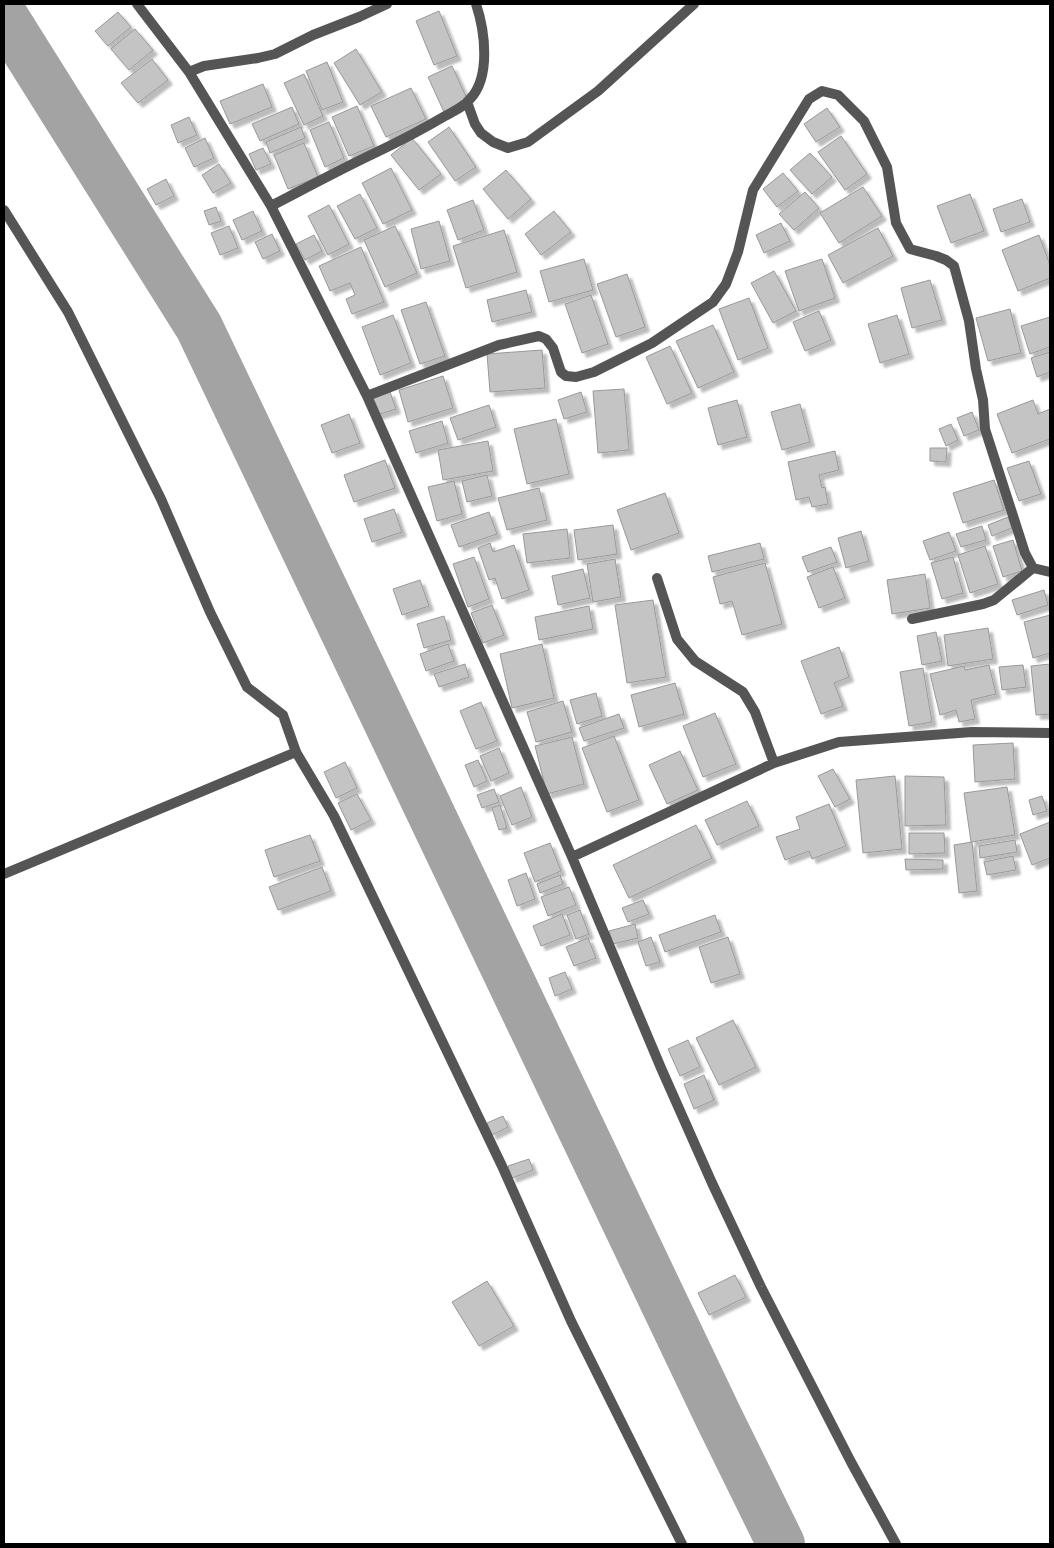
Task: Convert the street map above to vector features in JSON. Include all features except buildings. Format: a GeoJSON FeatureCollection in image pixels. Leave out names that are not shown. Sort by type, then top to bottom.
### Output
{"type":"FeatureCollection","features":[{"type":"Feature","properties":{"kind":"street"},"geometry":{"type":"LineString","coordinates":[[137,4],[189,72],[271,206],[367,396],[572,857],[708,1175],[757,1279],[851,1462],[896,1544]]}},
{"type":"Feature","properties":{"kind":"street"},"geometry":{"type":"LineString","coordinates":[[189,72],[204,66],[275,54],[386,4]]}},
{"type":"Feature","properties":{"kind":"street"},"geometry":{"type":"LineString","coordinates":[[271,206],[410,136],[460,108],[467,102],[478,86],[484,69],[483,36],[480,15],[476,4]]}},
{"type":"Feature","properties":{"kind":"street"},"geometry":{"type":"LineString","coordinates":[[467,102],[475,124],[481,133],[493,142],[508,148],[528,142],[598,91],[694,4]]}},
{"type":"Feature","properties":{"kind":"street"},"geometry":{"type":"LineString","coordinates":[[367,396],[499,345],[539,336],[546,339],[553,348],[561,372],[566,376],[576,377],[594,372],[652,343],[713,302],[726,284],[738,252],[753,190],[809,99],[822,91],[838,95],[864,121],[887,167],[896,223],[910,249],[941,258],[954,266],[969,321],[983,400],[985,430],[1025,553],[1033,568],[1050,572]]}},
{"type":"Feature","properties":{"kind":"street"},"geometry":{"type":"LineString","coordinates":[[4,210],[68,312],[161,498],[210,612],[246,687],[283,715],[296,752],[334,816],[502,1166],[571,1320],[682,1544]]}},
{"type":"Feature","properties":{"kind":"street"},"geometry":{"type":"LineString","coordinates":[[912,618],[983,604],[994,600],[1033,568]]}},
{"type":"Feature","properties":{"kind":"street"},"geometry":{"type":"LineString","coordinates":[[657,578],[677,639],[695,660],[743,692],[755,712],[774,763]]}},
{"type":"Feature","properties":{"kind":"street"},"geometry":{"type":"LineString","coordinates":[[572,857],[774,763],[839,742],[972,732],[1050,733]]}},
{"type":"Feature","properties":{"kind":"street"},"geometry":{"type":"LineString","coordinates":[[4,874],[296,752]]}},
{"type":"Feature","properties":{"kind":"waterway"},"geometry":{"type":"LineString","coordinates":[[4,16],[199,327],[719,1418],[781,1544]]}}]}
